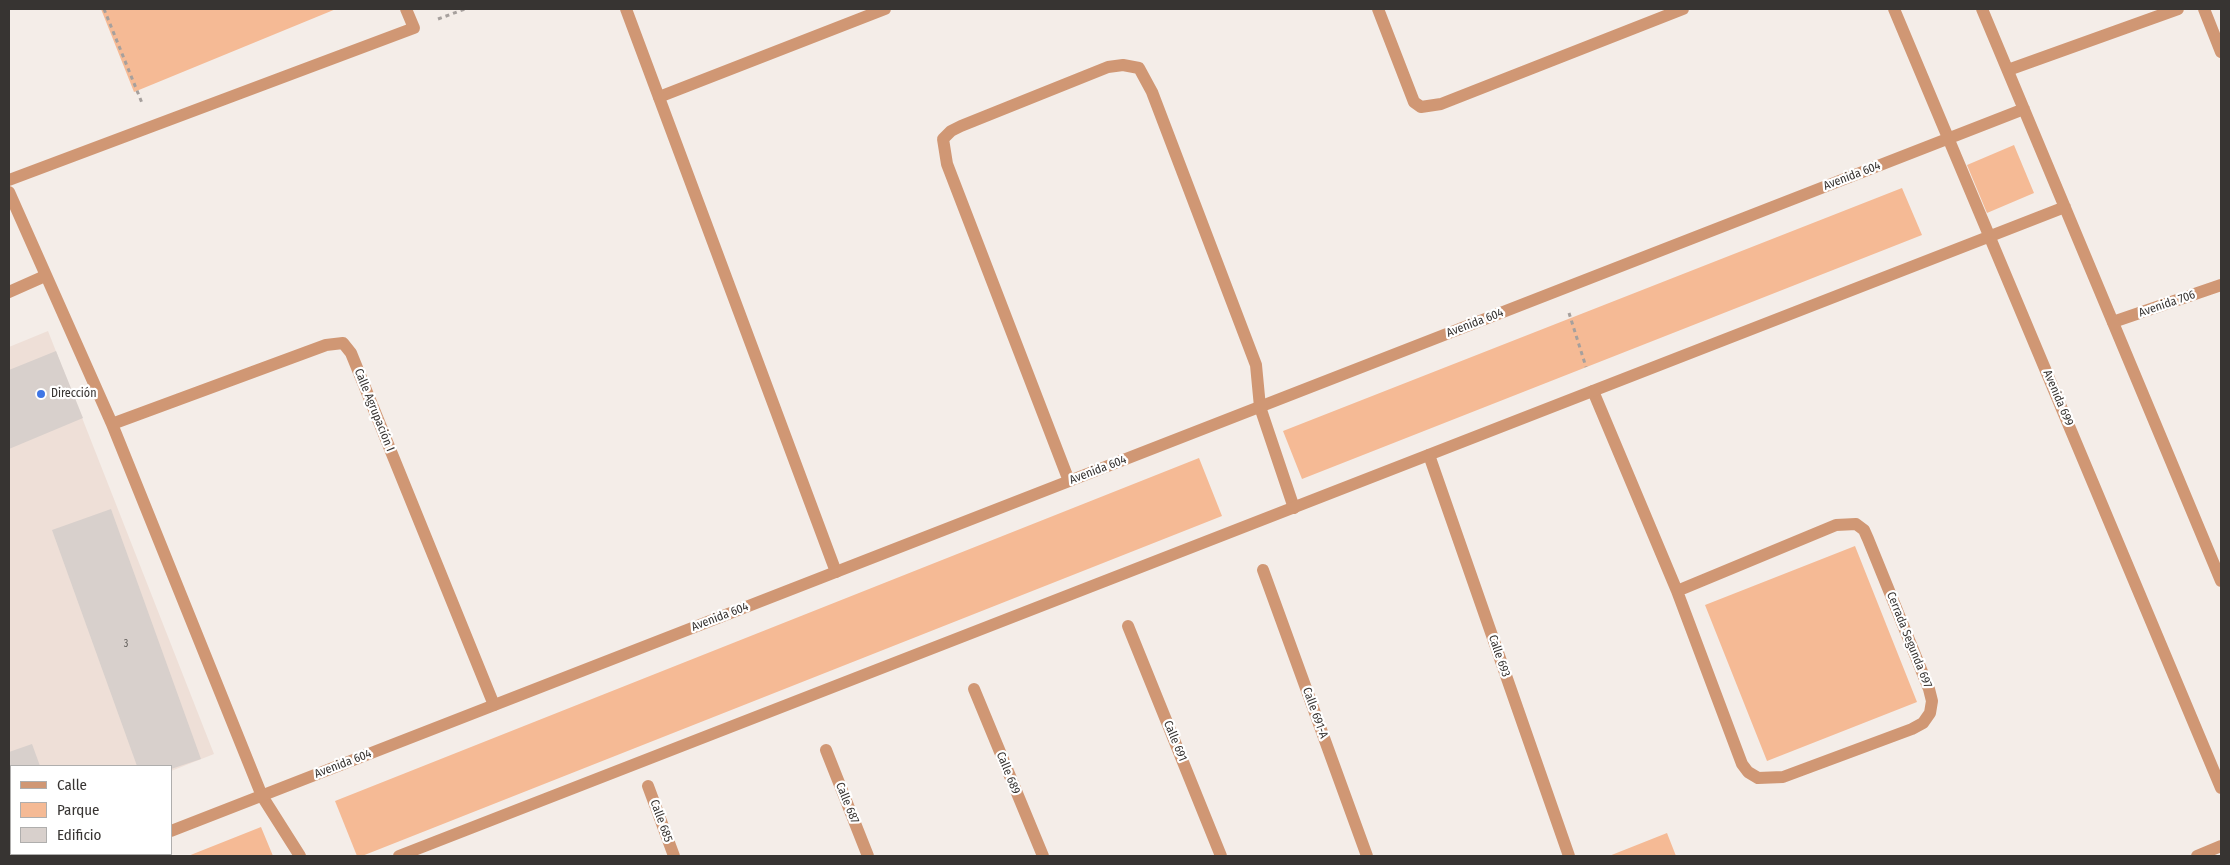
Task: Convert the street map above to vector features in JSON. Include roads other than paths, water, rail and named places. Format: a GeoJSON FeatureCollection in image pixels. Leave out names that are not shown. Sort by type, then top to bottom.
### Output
{"type":"FeatureCollection","features":[{"type":"Feature","properties":{"kind":"street"},"geometry":{"type":"LineString","coordinates":[[9,180],[414,28],[406,9]]}},
{"type":"Feature","properties":{"kind":"street"},"geometry":{"type":"LineString","coordinates":[[626,9],[836,572]]}},
{"type":"Feature","properties":{"kind":"street"},"geometry":{"type":"LineString","coordinates":[[659,97],[885,9]]}},
{"type":"Feature","properties":{"kind":"street"},"geometry":{"type":"LineString","coordinates":[[1378,9],[1414,102],[1421,107],[1441,104],[1683,9]]}},
{"type":"Feature","properties":{"kind":"street","name":"Avenida 699"},"geometry":{"type":"LineString","coordinates":[[1894,9],[2221,788]]}},
{"type":"Feature","properties":{"kind":"street"},"geometry":{"type":"LineString","coordinates":[[1982,9],[2113,322],[2219,568],[2221,581]]}},
{"type":"Feature","properties":{"kind":"street"},"geometry":{"type":"LineString","coordinates":[[2008,70],[2178,9]]}},
{"type":"Feature","properties":{"kind":"street"},"geometry":{"type":"LineString","coordinates":[[2204,9],[2221,52]]}},
{"type":"Feature","properties":{"kind":"street"},"geometry":{"type":"LineString","coordinates":[[1069,481],[947,164],[943,139],[951,131],[961,126],[1108,67],[1123,65],[1139,68],[1147,79],[1256,365],[1260,407],[1294,508]]}},
{"type":"Feature","properties":{"kind":"street","name":"Avenida 604"},"geometry":{"type":"LineString","coordinates":[[172,831],[2024,109]]}},
{"type":"Feature","properties":{"kind":"street"},"geometry":{"type":"LineString","coordinates":[[9,192],[112,424],[262,796],[300,856]]}},
{"type":"Feature","properties":{"kind":"street"},"geometry":{"type":"LineString","coordinates":[[399,856],[2065,207]]}},
{"type":"Feature","properties":{"kind":"street"},"geometry":{"type":"LineString","coordinates":[[9,292],[45,276]]}},
{"type":"Feature","properties":{"kind":"street","name":"Avenida 706"},"geometry":{"type":"LineString","coordinates":[[2113,322],[2221,285]]}},
{"type":"Feature","properties":{"kind":"street","name":"Calle Agrupación I"},"geometry":{"type":"LineString","coordinates":[[112,424],[326,345],[343,343],[351,353],[494,705]]}},
{"type":"Feature","properties":{"kind":"street","name":"Cerrada Segunda 697"},"geometry":{"type":"LineString","coordinates":[[1593,391],[1677,592],[1742,764],[1748,772],[1758,778],[1783,777],[1923,723],[1930,713],[1932,701],[1929,689],[1868,539],[1864,530],[1856,524],[1836,525],[1677,592]]}},
{"type":"Feature","properties":{"kind":"street","name":"Calle 693"},"geometry":{"type":"LineString","coordinates":[[1429,455],[1569,856]]}},
{"type":"Feature","properties":{"kind":"street","name":"Calle 691-A"},"geometry":{"type":"LineString","coordinates":[[1263,570],[1367,856]]}},
{"type":"Feature","properties":{"kind":"street","name":"Calle 691"},"geometry":{"type":"LineString","coordinates":[[1128,626],[1221,856]]}},
{"type":"Feature","properties":{"kind":"street","name":"Calle 689"},"geometry":{"type":"LineString","coordinates":[[974,689],[1043,856]]}},
{"type":"Feature","properties":{"kind":"street","name":"Calle 687"},"geometry":{"type":"LineString","coordinates":[[826,750],[868,856]]}},
{"type":"Feature","properties":{"kind":"street","name":"Calle 685"},"geometry":{"type":"LineString","coordinates":[[648,786],[674,856]]}},
{"type":"Feature","properties":{"kind":"street"},"geometry":{"type":"LineString","coordinates":[[2197,856],[2221,846]]}},
{"type":"Feature","properties":{"kind":"place","name":"Dirección"},"geometry":{"type":"Point","coordinates":[41,394]}}]}
